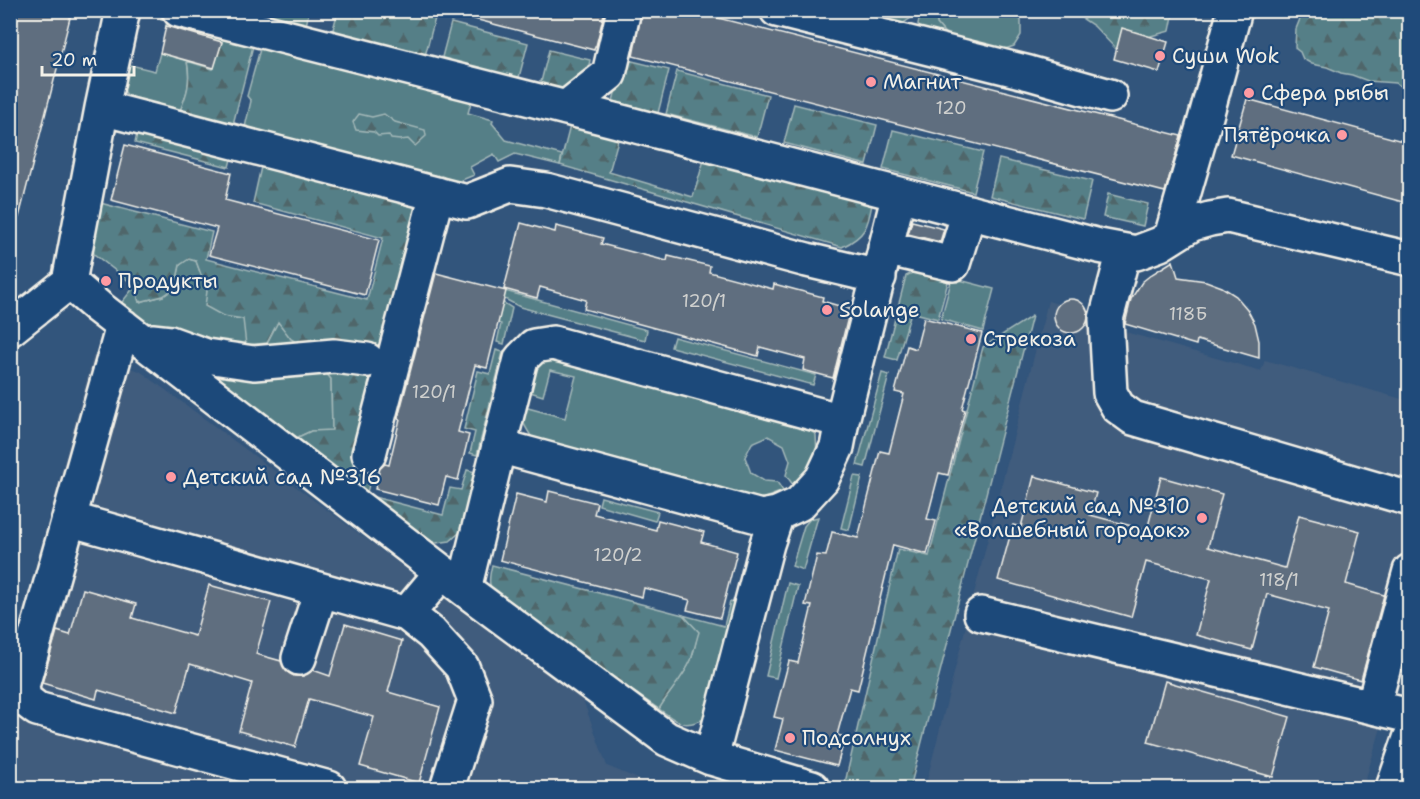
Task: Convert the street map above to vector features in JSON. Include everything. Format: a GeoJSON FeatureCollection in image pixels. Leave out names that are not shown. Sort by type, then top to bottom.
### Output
{"type":"FeatureCollection","features":[{"type":"Feature","properties":{"kind":"lane"},"geometry":{"type":"LineString","coordinates":[[10,329],[69,282],[123,10]]}},
{"type":"Feature","properties":{"kind":"lane"},"geometry":{"type":"LineString","coordinates":[[179,10],[1099,246],[1136,253],[1160,244],[1192,224],[1228,216],[1410,259]]}},
{"type":"Feature","properties":{"kind":"lane"},"geometry":{"type":"LineString","coordinates":[[566,108],[609,74],[624,10]]}},
{"type":"Feature","properties":{"kind":"lane"},"geometry":{"type":"LineString","coordinates":[[777,10],[1029,73],[1110,96]]}},
{"type":"Feature","properties":{"kind":"lane"},"geometry":{"type":"LineString","coordinates":[[1171,237],[1235,10]]}},
{"type":"Feature","properties":{"kind":"lane"},"geometry":{"type":"LineString","coordinates":[[102,108],[467,202],[510,185],[546,190],[807,260],[953,264],[969,212]]}},
{"type":"Feature","properties":{"kind":"lane"},"geometry":{"type":"LineString","coordinates":[[499,446],[761,517],[777,514],[799,504],[822,479],[837,447],[899,194]]}},
{"type":"Feature","properties":{"kind":"lane"},"geometry":{"type":"LineString","coordinates":[[369,454],[437,195]]}},
{"type":"Feature","properties":{"kind":"lane"},"geometry":{"type":"LineString","coordinates":[[1124,251],[1106,319],[1110,393],[1118,407],[1133,418],[1410,499]]}},
{"type":"Feature","properties":{"kind":"lane"},"geometry":{"type":"LineString","coordinates":[[69,282],[453,580],[667,739],[711,758],[813,789]]}},
{"type":"Feature","properties":{"kind":"lane"},"geometry":{"type":"LineString","coordinates":[[134,334],[170,343],[206,356],[254,363],[334,356],[367,360]]}},
{"type":"Feature","properties":{"kind":"lane"},"geometry":{"type":"LineString","coordinates":[[134,334],[69,519],[22,686],[24,699],[37,709],[329,789]]}},
{"type":"Feature","properties":{"kind":"lane"},"geometry":{"type":"LineString","coordinates":[[407,614],[453,580],[499,446],[521,359],[534,346],[553,343],[842,421]]}},
{"type":"Feature","properties":{"kind":"lane"},"geometry":{"type":"LineString","coordinates":[[711,758],[767,544],[777,514]]}},
{"type":"Feature","properties":{"kind":"lane"},"geometry":{"type":"LineString","coordinates":[[69,519],[407,614],[431,633],[462,667],[475,700],[447,789]]}},
{"type":"Feature","properties":{"kind":"lane"},"geometry":{"type":"LineString","coordinates":[[1373,706],[1410,571]]}},
{"type":"Feature","properties":{"kind":"lane"},"geometry":{"type":"LineString","coordinates":[[299,658],[321,590]]}},
{"type":"Feature","properties":{"kind":"lane"},"geometry":{"type":"LineString","coordinates":[[981,614],[1410,716]]}},
{"type":"Feature","properties":{"kind":"lane"},"geometry":{"type":"LineString","coordinates":[[1393,789],[1410,739]]}},
{"type":"Feature","properties":{"kind":"shaded area","name":"Детский сад №310 «Волшебный городок»"},"geometry":{"type":"Polygon","coordinates":[[[1048,301],[1058,304],[1053,314],[1054,320],[1060,330],[1066,332],[1077,332],[1082,329],[1086,325],[1088,314],[1123,324],[1122,331],[1261,371],[1265,360],[1409,401],[1409,634],[1363,788],[925,788],[1048,301]]]}},
{"type":"Feature","properties":{"kind":"shaded area","name":"Детский сад №316"},"geometry":{"type":"Polygon","coordinates":[[[93,356],[140,371],[583,700],[607,766],[660,788],[11,788],[11,657],[93,356]]]}},
{"type":"Feature","properties":{"kind":"green space"},"geometry":{"type":"Polygon","coordinates":[[[1007,10],[1021,20],[1021,35],[1014,46],[1002,50],[947,36],[937,24],[936,11],[1007,10]]]}},
{"type":"Feature","properties":{"kind":"green space"},"geometry":{"type":"Polygon","coordinates":[[[163,11],[245,34],[253,46],[230,136],[176,121],[188,85],[187,61],[213,69],[222,42],[166,26],[167,20],[161,19],[163,11]]]}},
{"type":"Feature","properties":{"kind":"green space"},"geometry":{"type":"Polygon","coordinates":[[[245,11],[309,11],[306,26],[245,11]]]}},
{"type":"Feature","properties":{"kind":"green space"},"geometry":{"type":"Polygon","coordinates":[[[338,11],[404,11],[435,18],[425,56],[332,33],[338,11]]]}},
{"type":"Feature","properties":{"kind":"green space"},"geometry":{"type":"Polygon","coordinates":[[[844,11],[874,11],[886,14],[895,11],[913,11],[911,18],[902,24],[844,11]]]}},
{"type":"Feature","properties":{"kind":"green space"},"geometry":{"type":"Polygon","coordinates":[[[921,11],[936,11],[937,24],[950,40],[921,33],[918,24],[921,11]]]}},
{"type":"Feature","properties":{"kind":"green space"},"geometry":{"type":"Polygon","coordinates":[[[1071,11],[1174,11],[1170,31],[1151,36],[1136,63],[1115,48],[1094,26],[1071,11]]]}},
{"type":"Feature","properties":{"kind":"green space"},"geometry":{"type":"Polygon","coordinates":[[[1301,11],[1409,11],[1409,92],[1396,83],[1368,81],[1312,64],[1303,59],[1295,47],[1296,29],[1301,11]]]}},
{"type":"Feature","properties":{"kind":"green space"},"geometry":{"type":"Polygon","coordinates":[[[451,23],[528,43],[518,81],[441,61],[451,23]]]}},
{"type":"Feature","properties":{"kind":"green space"},"geometry":{"type":"Polygon","coordinates":[[[262,42],[472,99],[468,113],[493,120],[492,123],[506,140],[562,155],[560,165],[515,154],[499,162],[494,154],[470,167],[474,175],[440,189],[243,136],[251,101],[247,96],[262,42]]]}},
{"type":"Feature","properties":{"kind":"green space"},"geometry":{"type":"Polygon","coordinates":[[[549,50],[590,60],[587,75],[565,92],[540,86],[549,50]]]}},
{"type":"Feature","properties":{"kind":"green space"},"geometry":{"type":"Polygon","coordinates":[[[160,53],[187,61],[188,85],[176,121],[141,107],[127,95],[123,87],[122,78],[127,64],[155,71],[160,53]]]}},
{"type":"Feature","properties":{"kind":"green space"},"geometry":{"type":"Polygon","coordinates":[[[624,59],[669,70],[658,113],[613,101],[624,59]]]}},
{"type":"Feature","properties":{"kind":"green space"},"geometry":{"type":"Polygon","coordinates":[[[677,71],[768,95],[757,137],[666,114],[677,71]]]}},
{"type":"Feature","properties":{"kind":"green space"},"geometry":{"type":"Polygon","coordinates":[[[794,104],[877,125],[867,165],[784,143],[794,104]]]}},
{"type":"Feature","properties":{"kind":"green space"},"geometry":{"type":"Polygon","coordinates":[[[359,114],[372,117],[384,114],[395,122],[425,130],[426,136],[415,146],[408,139],[391,139],[389,135],[378,136],[374,132],[356,130],[353,122],[359,114]]]}},
{"type":"Feature","properties":{"kind":"green space"},"geometry":{"type":"Polygon","coordinates":[[[571,122],[622,126],[609,172],[693,197],[707,150],[874,194],[869,220],[858,237],[842,247],[560,165],[571,122]]]}},
{"type":"Feature","properties":{"kind":"green space"},"geometry":{"type":"Polygon","coordinates":[[[893,130],[983,152],[973,192],[883,169],[893,130]]]}},
{"type":"Feature","properties":{"kind":"green space"},"geometry":{"type":"Polygon","coordinates":[[[137,134],[231,159],[229,167],[135,143],[137,134]]]}},
{"type":"Feature","properties":{"kind":"green space"},"geometry":{"type":"Polygon","coordinates":[[[999,159],[1092,181],[1083,219],[990,196],[999,159]]]}},
{"type":"Feature","properties":{"kind":"green space"},"geometry":{"type":"Polygon","coordinates":[[[261,167],[416,207],[421,221],[376,459],[367,492],[374,497],[443,515],[450,488],[461,490],[467,470],[475,472],[460,532],[450,541],[436,543],[425,540],[294,439],[311,431],[332,430],[331,379],[305,347],[291,339],[278,322],[267,343],[246,345],[243,319],[223,316],[205,306],[207,291],[196,261],[189,259],[180,265],[175,288],[163,296],[139,302],[135,286],[94,254],[89,225],[100,203],[212,232],[206,259],[367,300],[383,238],[253,203],[261,167]]]}},
{"type":"Feature","properties":{"kind":"green space"},"geometry":{"type":"Polygon","coordinates":[[[1108,194],[1148,204],[1143,226],[1103,217],[1108,194]]]}},
{"type":"Feature","properties":{"kind":"green space"},"geometry":{"type":"Polygon","coordinates":[[[188,259],[196,261],[207,291],[223,316],[278,321],[291,339],[305,347],[331,379],[332,431],[311,431],[294,439],[118,307],[135,286],[139,302],[163,296],[175,288],[180,265],[188,259]]]}},
{"type":"Feature","properties":{"kind":"green space"},"geometry":{"type":"Polygon","coordinates":[[[918,270],[949,278],[938,319],[911,312],[897,360],[885,357],[906,276],[918,270]]]}},
{"type":"Feature","properties":{"kind":"green space"},"geometry":{"type":"Polygon","coordinates":[[[952,278],[994,289],[983,331],[941,319],[952,278]]]}},
{"type":"Feature","properties":{"kind":"green space"},"geometry":{"type":"Polygon","coordinates":[[[505,291],[647,330],[645,340],[520,307],[503,298],[505,291]]]}},
{"type":"Feature","properties":{"kind":"green space"},"geometry":{"type":"Polygon","coordinates":[[[496,298],[512,308],[504,344],[497,342],[501,324],[491,321],[496,298]]]}},
{"type":"Feature","properties":{"kind":"green space"},"geometry":{"type":"Polygon","coordinates":[[[1032,316],[910,788],[873,788],[845,783],[898,549],[929,556],[983,347],[1032,316]]]}},
{"type":"Feature","properties":{"kind":"green space"},"geometry":{"type":"Polygon","coordinates":[[[674,337],[816,375],[813,385],[671,347],[674,337]]]}},
{"type":"Feature","properties":{"kind":"green space"},"geometry":{"type":"Polygon","coordinates":[[[496,350],[503,352],[477,455],[470,453],[475,432],[464,429],[478,371],[490,374],[496,350]]]}},
{"type":"Feature","properties":{"kind":"green space"},"geometry":{"type":"Polygon","coordinates":[[[549,357],[794,419],[816,435],[817,456],[804,477],[793,485],[786,475],[790,461],[784,445],[768,436],[752,443],[745,457],[751,473],[764,481],[777,482],[783,491],[762,499],[731,500],[533,439],[523,420],[524,407],[565,418],[576,376],[550,370],[543,396],[530,392],[536,369],[549,357]]]}},
{"type":"Feature","properties":{"kind":"green space"},"geometry":{"type":"Polygon","coordinates":[[[882,373],[889,375],[865,467],[857,465],[882,373]]]}},
{"type":"Feature","properties":{"kind":"green space"},"geometry":{"type":"Polygon","coordinates":[[[854,476],[862,477],[849,530],[841,528],[854,476]]]}},
{"type":"Feature","properties":{"kind":"green space"},"geometry":{"type":"Polygon","coordinates":[[[601,497],[658,512],[655,521],[599,505],[601,497]]]}},
{"type":"Feature","properties":{"kind":"green space"},"geometry":{"type":"Polygon","coordinates":[[[818,517],[803,570],[792,566],[804,526],[810,519],[818,517]]]}},
{"type":"Feature","properties":{"kind":"green space"},"geometry":{"type":"Polygon","coordinates":[[[492,565],[683,615],[699,632],[688,667],[659,709],[499,600],[490,584],[492,565]]]}},
{"type":"Feature","properties":{"kind":"green space"},"geometry":{"type":"Polygon","coordinates":[[[788,583],[798,586],[776,678],[766,676],[788,583]]]}},
{"type":"Feature","properties":{"kind":"green space"},"geometry":{"type":"Polygon","coordinates":[[[730,602],[739,604],[711,716],[695,723],[678,722],[659,709],[688,667],[694,650],[698,632],[683,615],[724,626],[730,602]]]}},
{"type":"Feature","properties":{"kind":"building"},"geometry":{"type":"Polygon","coordinates":[[[10,10],[72,10],[19,217],[10,215],[10,10]]]}},
{"type":"Feature","properties":{"kind":"building"},"geometry":{"type":"Polygon","coordinates":[[[475,10],[605,10],[594,50],[474,19],[475,10]]]}},
{"type":"Feature","properties":{"kind":"building"},"geometry":{"type":"Polygon","coordinates":[[[642,10],[687,10],[1181,136],[1165,192],[633,56],[642,10]]]}},
{"type":"Feature","properties":{"kind":"building"},"geometry":{"type":"Polygon","coordinates":[[[166,26],[222,42],[214,68],[160,53],[166,26]]]}},
{"type":"Feature","properties":{"kind":"building"},"geometry":{"type":"Polygon","coordinates":[[[1122,28],[1168,42],[1159,72],[1114,59],[1122,28]]]}},
{"type":"Feature","properties":{"kind":"building"},"geometry":{"type":"Polygon","coordinates":[[[1247,99],[1410,143],[1410,204],[1231,155],[1247,99]]]}},
{"type":"Feature","properties":{"kind":"building"},"geometry":{"type":"Polygon","coordinates":[[[125,145],[231,173],[225,200],[379,240],[365,295],[209,255],[217,228],[111,200],[125,145]]]}},
{"type":"Feature","properties":{"kind":"building"},"geometry":{"type":"Polygon","coordinates":[[[912,221],[944,229],[940,242],[908,234],[912,221]]]}},
{"type":"Feature","properties":{"kind":"building"},"geometry":{"type":"Polygon","coordinates":[[[521,223],[555,232],[556,226],[603,238],[601,244],[667,261],[668,256],[710,266],[709,272],[773,289],[774,284],[823,297],[822,301],[850,309],[833,378],[803,370],[805,359],[760,347],[758,356],[584,309],[586,300],[540,287],[537,298],[504,289],[521,223]]]}},
{"type":"Feature","properties":{"kind":"building"},"geometry":{"type":"Polygon","coordinates":[[[1173,261],[1178,277],[1206,281],[1236,296],[1247,309],[1255,324],[1259,341],[1259,358],[1197,340],[1196,345],[1125,324],[1131,299],[1142,282],[1173,261]]]}},
{"type":"Feature","properties":{"kind":"building"},"geometry":{"type":"Polygon","coordinates":[[[436,273],[506,291],[487,368],[475,365],[458,432],[469,435],[458,480],[446,477],[439,505],[375,489],[380,468],[385,464],[389,465],[400,419],[398,418],[436,273]]]}},
{"type":"Feature","properties":{"kind":"building"},"geometry":{"type":"Polygon","coordinates":[[[1071,299],[1083,304],[1088,316],[1083,328],[1071,333],[1059,328],[1054,316],[1059,304],[1071,299]]]}},
{"type":"Feature","properties":{"kind":"building"},"geometry":{"type":"Polygon","coordinates":[[[924,318],[982,333],[948,475],[939,473],[927,519],[936,521],[927,554],[893,545],[858,690],[850,688],[837,735],[845,737],[837,766],[775,750],[783,719],[774,717],[789,661],[798,663],[812,606],[805,605],[817,555],[826,556],[832,532],[858,538],[880,451],[889,453],[904,394],[895,392],[907,346],[916,349],[924,318]]]}},
{"type":"Feature","properties":{"kind":"building"},"geometry":{"type":"Polygon","coordinates":[[[1034,476],[1096,493],[1090,515],[1147,530],[1161,477],[1222,494],[1208,547],[1285,568],[1299,515],[1360,531],[1346,584],[1384,595],[1361,680],[1314,667],[1329,611],[1267,594],[1252,650],[1196,635],[1211,579],[1146,562],[1131,617],[998,580],[1013,525],[1021,527],[1034,476]]]}},
{"type":"Feature","properties":{"kind":"building"},"geometry":{"type":"Polygon","coordinates":[[[549,491],[597,503],[594,514],[656,530],[658,520],[704,532],[701,542],[737,552],[720,618],[687,610],[690,600],[644,588],[642,597],[500,560],[516,494],[547,502],[549,491]]]}},
{"type":"Feature","properties":{"kind":"building"},"geometry":{"type":"Polygon","coordinates":[[[209,585],[271,602],[256,654],[281,661],[286,671],[294,676],[303,676],[313,670],[330,676],[345,624],[402,641],[388,692],[440,707],[419,783],[360,766],[374,717],[309,699],[295,747],[239,731],[252,683],[190,664],[176,713],[98,690],[96,699],[42,683],[57,631],[70,635],[83,589],[136,604],[132,618],[195,636],[209,585]]]}},
{"type":"Feature","properties":{"kind":"building"},"geometry":{"type":"Polygon","coordinates":[[[1165,681],[1290,717],[1273,777],[1148,742],[1165,681]]]}},
{"type":"Feature","properties":{"kind":"place","name":"Суши Wok"},"geometry":{"type":"Point","coordinates":[1160,56]}},
{"type":"Feature","properties":{"kind":"place","name":"Магнит"},"geometry":{"type":"Point","coordinates":[871,82]}},
{"type":"Feature","properties":{"kind":"place","name":"Сфера рыбы"},"geometry":{"type":"Point","coordinates":[1249,93]}},
{"type":"Feature","properties":{"kind":"place","name":"Пятёрочка"},"geometry":{"type":"Point","coordinates":[1342,135]}},
{"type":"Feature","properties":{"kind":"place","name":"Продукты"},"geometry":{"type":"Point","coordinates":[106,281]}},
{"type":"Feature","properties":{"kind":"place","name":"Solange"},"geometry":{"type":"Point","coordinates":[827,310]}},
{"type":"Feature","properties":{"kind":"place","name":"Стрекоза"},"geometry":{"type":"Point","coordinates":[971,339]}},
{"type":"Feature","properties":{"kind":"place","name":"Детский сад №316"},"geometry":{"type":"Point","coordinates":[171,477]}},
{"type":"Feature","properties":{"kind":"place","name":"Детский сад №310 «Волшебный городок»"},"geometry":{"type":"Point","coordinates":[1202,518]}},
{"type":"Feature","properties":{"kind":"place","name":"Подсолнух"},"geometry":{"type":"Point","coordinates":[790,738]}}]}
